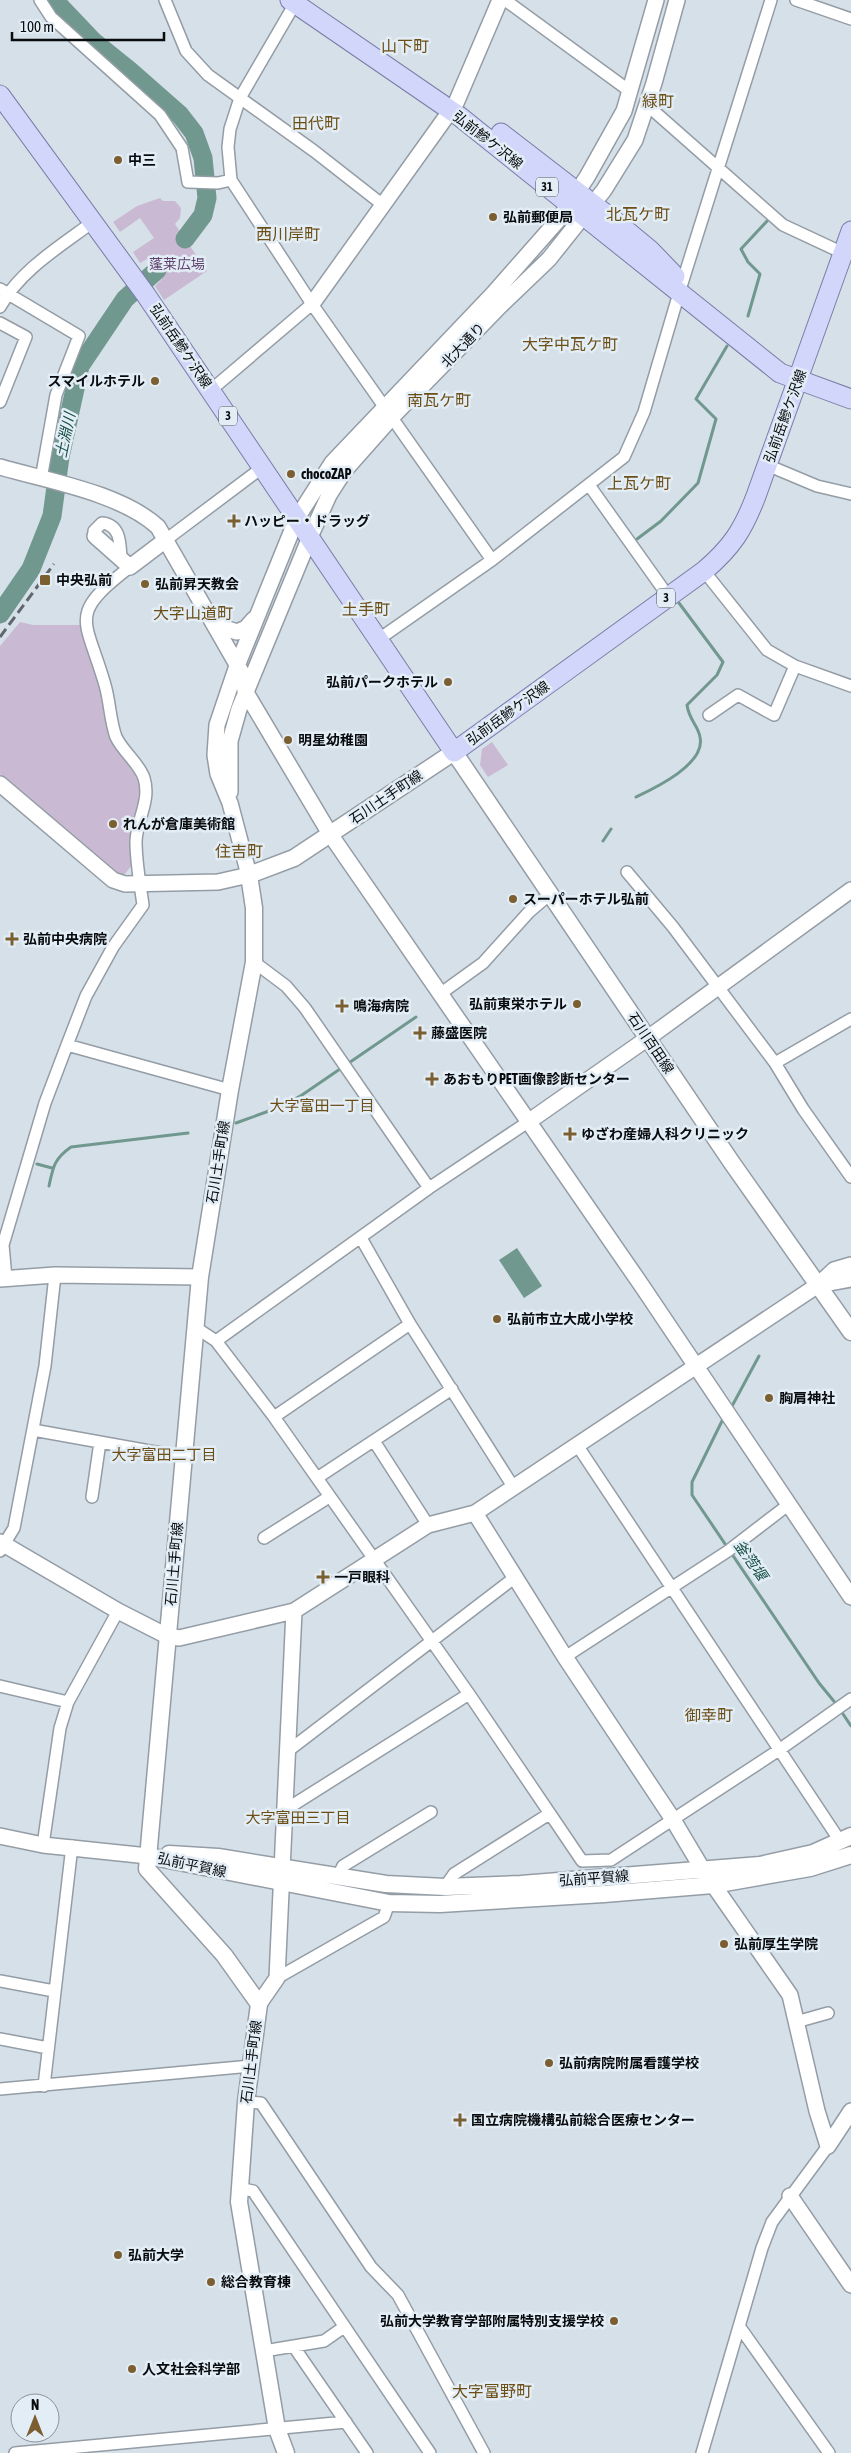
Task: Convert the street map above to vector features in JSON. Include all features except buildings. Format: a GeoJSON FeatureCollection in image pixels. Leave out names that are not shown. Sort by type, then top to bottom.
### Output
{"type":"FeatureCollection","features":[{"type":"Feature","properties":{"kind":"main road","name":"弘前鰺ケ沢線"},"geometry":{"type":"LineString","coordinates":[[298,1],[454,107],[589,210],[780,373],[799,375]]}},
{"type":"Feature","properties":{"kind":"main road","name":"3"},"geometry":{"type":"LineString","coordinates":[[0,95],[94,221]]}},
{"type":"Feature","properties":{"kind":"main road","name":"弘前岳鰺ケ沢線"},"geometry":{"type":"LineString","coordinates":[[94,221],[146,294],[454,752],[704,571],[731,546],[740,533],[767,465],[851,231]]}},
{"type":"Feature","properties":{"kind":"main road"},"geometry":{"type":"LineString","coordinates":[[799,375],[851,387]]}},
{"type":"Feature","properties":{"kind":"main road"},"geometry":{"type":"LineString","coordinates":[[799,375],[851,399]]}},
{"type":"Feature","properties":{"kind":"main road","name":"石川土手町線"},"geometry":{"type":"LineString","coordinates":[[286,2453],[277,2429],[238,2202],[246,2102],[259,2004],[224,1955],[147,1869],[195,1327],[200,1277],[230,1090],[254,962],[254,908],[249,875],[294,858],[454,752]]}},
{"type":"Feature","properties":{"kind":"main road","name":"石川百田線"},"geometry":{"type":"LineString","coordinates":[[454,752],[851,1332]]}},
{"type":"Feature","properties":{"kind":"main road","name":"弘前平賀線"},"geometry":{"type":"LineString","coordinates":[[148,1856],[181,1853],[282,1866],[386,1884],[445,1887],[521,1884],[760,1865],[813,1853],[845,1838]]}},
{"type":"Feature","properties":{"kind":"main road","name":"弘前平賀線"},"geometry":{"type":"LineString","coordinates":[[148,1856],[388,1903],[505,1901],[714,1885],[810,1868],[850,1858]]}},
{"type":"Feature","properties":{"kind":"street"},"geometry":{"type":"LineString","coordinates":[[40,0],[50,17],[160,115],[182,148],[188,182],[218,183],[231,180]]}},
{"type":"Feature","properties":{"kind":"street"},"geometry":{"type":"LineString","coordinates":[[165,0],[186,51],[208,75],[314,151],[383,205]]}},
{"type":"Feature","properties":{"kind":"street"},"geometry":{"type":"LineString","coordinates":[[211,390],[312,304],[454,107],[500,0]]}},
{"type":"Feature","properties":{"kind":"street"},"geometry":{"type":"LineString","coordinates":[[505,0],[631,92]]}},
{"type":"Feature","properties":{"kind":"street","name":"北大通り"},"geometry":{"type":"LineString","coordinates":[[230,802],[230,740],[245,691],[329,495],[387,412],[493,294],[559,218],[573,198],[624,111],[656,0]]}},
{"type":"Feature","properties":{"kind":"street","name":"北大通り"},"geometry":{"type":"LineString","coordinates":[[230,802],[218,774],[215,740],[217,725],[224,699],[297,518],[332,463],[549,259],[589,210],[635,140],[677,0]]}},
{"type":"Feature","properties":{"kind":"street"},"geometry":{"type":"LineString","coordinates":[[379,639],[492,560],[624,456],[644,412],[771,0]]}},
{"type":"Feature","properties":{"kind":"street"},"geometry":{"type":"LineString","coordinates":[[796,0],[851,19]]}},
{"type":"Feature","properties":{"kind":"street"},"geometry":{"type":"LineString","coordinates":[[298,1],[240,98],[230,130],[228,147],[231,180],[312,304],[492,560]]}},
{"type":"Feature","properties":{"kind":"street"},"geometry":{"type":"LineString","coordinates":[[647,105],[783,225],[843,253]]}},
{"type":"Feature","properties":{"kind":"street"},"geometry":{"type":"LineString","coordinates":[[0,307],[4,291],[94,221]]}},
{"type":"Feature","properties":{"kind":"street"},"geometry":{"type":"LineString","coordinates":[[4,291],[80,336],[56,395],[43,480]]}},
{"type":"Feature","properties":{"kind":"street"},"geometry":{"type":"LineString","coordinates":[[0,323],[26,337],[0,402]]}},
{"type":"Feature","properties":{"kind":"street"},"geometry":{"type":"LineString","coordinates":[[767,465],[817,486],[851,494]]}},
{"type":"Feature","properties":{"kind":"street"},"geometry":{"type":"LineString","coordinates":[[0,467],[101,496],[134,509],[148,518],[166,539],[243,675],[245,691],[330,834],[851,1597]]}},
{"type":"Feature","properties":{"kind":"street"},"geometry":{"type":"LineString","coordinates":[[200,1277],[55,1274],[3,1279],[3,1245],[46,1103],[86,996],[113,947],[143,905],[137,867],[136,839],[146,800],[144,777],[116,736],[106,685],[94,654],[86,617],[92,601],[126,563],[166,539],[263,467]]}},
{"type":"Feature","properties":{"kind":"street"},"geometry":{"type":"LineString","coordinates":[[589,485],[668,596]]}},
{"type":"Feature","properties":{"kind":"street"},"geometry":{"type":"LineString","coordinates":[[95,536],[126,563]]}},
{"type":"Feature","properties":{"kind":"street"},"geometry":{"type":"LineString","coordinates":[[704,571],[767,650],[795,666],[851,686]]}},
{"type":"Feature","properties":{"kind":"street"},"geometry":{"type":"LineString","coordinates":[[215,625],[232,632],[241,631],[252,622],[260,610]]}},
{"type":"Feature","properties":{"kind":"street"},"geometry":{"type":"LineString","coordinates":[[708,715],[738,695],[774,715],[795,666]]}},
{"type":"Feature","properties":{"kind":"street"},"geometry":{"type":"LineString","coordinates":[[0,784],[114,880],[126,884],[218,882],[249,875],[230,802]]}},
{"type":"Feature","properties":{"kind":"street"},"geometry":{"type":"LineString","coordinates":[[627,872],[673,927],[775,1063],[803,1109],[851,1177]]}},
{"type":"Feature","properties":{"kind":"street"},"geometry":{"type":"LineString","coordinates":[[216,1341],[429,1188],[648,1038],[851,890]]}},
{"type":"Feature","properties":{"kind":"street"},"geometry":{"type":"LineString","coordinates":[[440,994],[483,963],[528,912],[550,894]]}},
{"type":"Feature","properties":{"kind":"street"},"geometry":{"type":"LineString","coordinates":[[254,962],[286,986],[305,1008],[429,1188]]}},
{"type":"Feature","properties":{"kind":"street"},"geometry":{"type":"LineString","coordinates":[[775,1063],[851,1019]]}},
{"type":"Feature","properties":{"kind":"street"},"geometry":{"type":"LineString","coordinates":[[67,1045],[230,1090]]}},
{"type":"Feature","properties":{"kind":"street"},"geometry":{"type":"LineString","coordinates":[[361,1238],[410,1324],[514,1488]]}},
{"type":"Feature","properties":{"kind":"street"},"geometry":{"type":"LineString","coordinates":[[55,1274],[45,1366],[14,1528],[1,1546],[118,1611],[167,1636],[178,1638],[294,1611],[373,1558],[428,1525],[475,1513],[696,1368],[818,1285],[834,1270],[851,1266]]}},
{"type":"Feature","properties":{"kind":"street"},"geometry":{"type":"LineString","coordinates":[[818,1285],[851,1279]]}},
{"type":"Feature","properties":{"kind":"street"},"geometry":{"type":"LineString","coordinates":[[274,1417],[410,1324]]}},
{"type":"Feature","properties":{"kind":"street"},"geometry":{"type":"LineString","coordinates":[[195,1327],[216,1341],[274,1417],[469,1694],[582,1861],[611,1860],[672,1818],[779,1750],[851,1699]]}},
{"type":"Feature","properties":{"kind":"street"},"geometry":{"type":"LineString","coordinates":[[316,1478],[452,1389]]}},
{"type":"Feature","properties":{"kind":"street"},"geometry":{"type":"LineString","coordinates":[[33,1430],[183,1457]]}},
{"type":"Feature","properties":{"kind":"street"},"geometry":{"type":"LineString","coordinates":[[374,1441],[428,1525]]}},
{"type":"Feature","properties":{"kind":"street"},"geometry":{"type":"LineString","coordinates":[[92,1497],[100,1442]]}},
{"type":"Feature","properties":{"kind":"street"},"geometry":{"type":"LineString","coordinates":[[577,1445],[779,1750],[845,1838]]}},
{"type":"Feature","properties":{"kind":"street"},"geometry":{"type":"LineString","coordinates":[[264,1538],[329,1496]]}},
{"type":"Feature","properties":{"kind":"street"},"geometry":{"type":"LineString","coordinates":[[565,1657],[729,1550],[788,1505]]}},
{"type":"Feature","properties":{"kind":"street"},"geometry":{"type":"LineString","coordinates":[[475,1513],[514,1578],[672,1818],[703,1870],[790,1995],[817,2111],[828,2146]]}},
{"type":"Feature","properties":{"kind":"street"},"geometry":{"type":"LineString","coordinates":[[288,1751],[430,1640],[514,1578]]}},
{"type":"Feature","properties":{"kind":"street"},"geometry":{"type":"LineString","coordinates":[[43,1845],[60,1728],[68,1702],[118,1611]]}},
{"type":"Feature","properties":{"kind":"street"},"geometry":{"type":"LineString","coordinates":[[277,1978],[294,1611]]}},
{"type":"Feature","properties":{"kind":"street"},"geometry":{"type":"LineString","coordinates":[[0,1686],[68,1702]]}},
{"type":"Feature","properties":{"kind":"street"},"geometry":{"type":"LineString","coordinates":[[285,1810],[469,1694]]}},
{"type":"Feature","properties":{"kind":"street"},"geometry":{"type":"LineString","coordinates":[[338,1876],[343,1866],[431,1812]]}},
{"type":"Feature","properties":{"kind":"street"},"geometry":{"type":"LineString","coordinates":[[445,1887],[454,1874],[549,1814]]}},
{"type":"Feature","properties":{"kind":"street"},"geometry":{"type":"LineString","coordinates":[[0,1836],[43,1845],[72,1846],[148,1856]]}},
{"type":"Feature","properties":{"kind":"street"},"geometry":{"type":"LineString","coordinates":[[44,2086],[72,1846]]}},
{"type":"Feature","properties":{"kind":"street"},"geometry":{"type":"LineString","coordinates":[[259,2004],[277,1978],[384,1917],[388,1903]]}},
{"type":"Feature","properties":{"kind":"street"},"geometry":{"type":"LineString","coordinates":[[0,1981],[54,1991]]}},
{"type":"Feature","properties":{"kind":"street"},"geometry":{"type":"LineString","coordinates":[[796,2022],[828,2014]]}},
{"type":"Feature","properties":{"kind":"street"},"geometry":{"type":"LineString","coordinates":[[0,2039],[48,2048]]}},
{"type":"Feature","properties":{"kind":"street"},"geometry":{"type":"LineString","coordinates":[[0,2089],[251,2066]]}},
{"type":"Feature","properties":{"kind":"street"},"geometry":{"type":"LineString","coordinates":[[246,2102],[262,2103],[371,2267],[398,2295],[484,2453]]}},
{"type":"Feature","properties":{"kind":"street"},"geometry":{"type":"LineString","coordinates":[[702,2453],[762,2248],[772,2222],[828,2146],[851,2111]]}},
{"type":"Feature","properties":{"kind":"street"},"geometry":{"type":"LineString","coordinates":[[238,2188],[253,2191],[430,2453]]}},
{"type":"Feature","properties":{"kind":"street"},"geometry":{"type":"LineString","coordinates":[[790,2196],[851,2285]]}},
{"type":"Feature","properties":{"kind":"street"},"geometry":{"type":"LineString","coordinates":[[739,2326],[829,2453]]}},
{"type":"Feature","properties":{"kind":"street"},"geometry":{"type":"LineString","coordinates":[[264,2351],[324,2341],[344,2327]]}},
{"type":"Feature","properties":{"kind":"street"},"geometry":{"type":"LineString","coordinates":[[294,2347],[367,2453]]}},
{"type":"Feature","properties":{"kind":"street"},"geometry":{"type":"LineString","coordinates":[[15,2453],[346,2422]]}},
{"type":"Feature","properties":{"kind":"green space","name":"蓬莱広場"},"geometry":{"type":"Polygon","coordinates":[[[160,198],[163,201],[175,201],[181,208],[180,218],[175,224],[207,271],[164,300],[155,286],[162,279],[147,259],[140,263],[133,252],[154,238],[140,218],[120,232],[113,222],[137,206],[160,198]]]}},
{"type":"Feature","properties":{"kind":"green space"},"geometry":{"type":"Polygon","coordinates":[[[20,622],[33,625],[81,625],[86,648],[140,782],[132,865],[125,874],[119,875],[0,774],[0,646],[20,622]]]}},
{"type":"Feature","properties":{"kind":"green space"},"geometry":{"type":"Polygon","coordinates":[[[492,742],[508,765],[488,777],[480,765],[482,749],[492,742]]]}},
{"type":"Feature","properties":{"kind":"shaded area"},"geometry":{"type":"Polygon","coordinates":[[[517,1248],[542,1286],[524,1298],[499,1260],[517,1248]]]}},
{"type":"Feature","properties":{"kind":"waterway","name":"土淵川"},"geometry":{"type":"LineString","coordinates":[[54,0],[94,42],[180,115],[194,133],[203,158],[207,198],[203,215],[185,239]]}},
{"type":"Feature","properties":{"kind":"waterway","name":"釜萢堰"},"geometry":{"type":"LineString","coordinates":[[748,316],[760,274],[748,262],[741,249],[768,220]]}},
{"type":"Feature","properties":{"kind":"waterway","name":"土淵川"},"geometry":{"type":"LineString","coordinates":[[0,614],[31,569],[52,516],[60,457],[80,366],[125,299],[157,270]]}},
{"type":"Feature","properties":{"kind":"waterway"},"geometry":{"type":"LineString","coordinates":[[637,539],[661,521],[698,483],[716,419],[696,399],[727,346]]}},
{"type":"Feature","properties":{"kind":"waterway"},"geometry":{"type":"LineString","coordinates":[[636,797],[677,774],[695,756],[700,747],[700,737],[687,705],[717,675],[723,662],[679,603]]}},
{"type":"Feature","properties":{"kind":"waterway"},"geometry":{"type":"LineString","coordinates":[[603,841],[611,829]]}},
{"type":"Feature","properties":{"kind":"waterway"},"geometry":{"type":"LineString","coordinates":[[236,1123],[280,1107],[302,1095],[416,1017]]}},
{"type":"Feature","properties":{"kind":"waterway"},"geometry":{"type":"LineString","coordinates":[[49,1186],[55,1164],[61,1155],[71,1147],[188,1133]]}},
{"type":"Feature","properties":{"kind":"waterway"},"geometry":{"type":"LineString","coordinates":[[37,1164],[52,1168]]}},
{"type":"Feature","properties":{"kind":"waterway","name":"釜萢堰"},"geometry":{"type":"LineString","coordinates":[[731,1408],[759,1356]]}},
{"type":"Feature","properties":{"kind":"waterway","name":"釜萢堰"},"geometry":{"type":"LineString","coordinates":[[722,1421],[692,1482],[692,1495],[819,1683],[837,1705]]}},
{"type":"Feature","properties":{"kind":"waterway","name":"釜萢堰"},"geometry":{"type":"LineString","coordinates":[[841,1711],[851,1726]]}},
{"type":"Feature","properties":{"kind":"railway"},"geometry":{"type":"LineString","coordinates":[[0,637],[54,564]]}},
{"type":"Feature","properties":{"kind":"place","name":"中三"},"geometry":{"type":"Point","coordinates":[118,160]}},
{"type":"Feature","properties":{"kind":"place","name":"弘前郵便局"},"geometry":{"type":"Point","coordinates":[493,217]}},
{"type":"Feature","properties":{"kind":"place","name":"スマイルホテル"},"geometry":{"type":"Point","coordinates":[155,381]}},
{"type":"Feature","properties":{"kind":"place","name":"chocoZAP"},"geometry":{"type":"Point","coordinates":[291,474]}},
{"type":"Feature","properties":{"kind":"place","name":"ハッピー・ドラッグ"},"geometry":{"type":"Point","coordinates":[234,521]}},
{"type":"Feature","properties":{"kind":"place","name":"中央弘前"},"geometry":{"type":"Point","coordinates":[45,580]}},
{"type":"Feature","properties":{"kind":"place","name":"弘前昇天教会"},"geometry":{"type":"Point","coordinates":[145,584]}},
{"type":"Feature","properties":{"kind":"place","name":"弘前パークホテル"},"geometry":{"type":"Point","coordinates":[448,682]}},
{"type":"Feature","properties":{"kind":"place","name":"明星幼稚園"},"geometry":{"type":"Point","coordinates":[288,740]}},
{"type":"Feature","properties":{"kind":"place","name":"れんが倉庫美術館"},"geometry":{"type":"Point","coordinates":[113,824]}},
{"type":"Feature","properties":{"kind":"place","name":"スーパーホテル弘前"},"geometry":{"type":"Point","coordinates":[513,899]}},
{"type":"Feature","properties":{"kind":"place","name":"弘前中央病院"},"geometry":{"type":"Point","coordinates":[12,939]}},
{"type":"Feature","properties":{"kind":"place","name":"弘前東栄ホテル"},"geometry":{"type":"Point","coordinates":[577,1004]}},
{"type":"Feature","properties":{"kind":"place","name":"鳴海病院"},"geometry":{"type":"Point","coordinates":[342,1006]}},
{"type":"Feature","properties":{"kind":"place","name":"藤盛医院"},"geometry":{"type":"Point","coordinates":[420,1033]}},
{"type":"Feature","properties":{"kind":"place","name":"あおもりPET画像診断センター"},"geometry":{"type":"Point","coordinates":[432,1079]}},
{"type":"Feature","properties":{"kind":"place","name":"ゆざわ産婦人科クリニック"},"geometry":{"type":"Point","coordinates":[570,1134]}},
{"type":"Feature","properties":{"kind":"place","name":"弘前市立大成小学校"},"geometry":{"type":"Point","coordinates":[497,1319]}},
{"type":"Feature","properties":{"kind":"place","name":"胸肩神社"},"geometry":{"type":"Point","coordinates":[769,1398]}},
{"type":"Feature","properties":{"kind":"place","name":"一戸眼科"},"geometry":{"type":"Point","coordinates":[323,1577]}},
{"type":"Feature","properties":{"kind":"place","name":"弘前厚生学院"},"geometry":{"type":"Point","coordinates":[724,1944]}},
{"type":"Feature","properties":{"kind":"place","name":"弘前病院附属看護学校"},"geometry":{"type":"Point","coordinates":[549,2063]}},
{"type":"Feature","properties":{"kind":"place","name":"国立病院機構弘前総合医療センター"},"geometry":{"type":"Point","coordinates":[460,2120]}},
{"type":"Feature","properties":{"kind":"place","name":"弘前大学"},"geometry":{"type":"Point","coordinates":[118,2255]}},
{"type":"Feature","properties":{"kind":"place","name":"総合教育棟"},"geometry":{"type":"Point","coordinates":[211,2282]}},
{"type":"Feature","properties":{"kind":"place","name":"弘前大学教育学部附属特別支援学校"},"geometry":{"type":"Point","coordinates":[614,2321]}},
{"type":"Feature","properties":{"kind":"place","name":"人文社会科学部"},"geometry":{"type":"Point","coordinates":[132,2369]}},
{"type":"Feature","properties":{"kind":"district","name":"山下町"},"geometry":{"type":"Point","coordinates":[405,46]}},
{"type":"Feature","properties":{"kind":"district","name":"緑町"},"geometry":{"type":"Point","coordinates":[658,101]}},
{"type":"Feature","properties":{"kind":"district","name":"田代町"},"geometry":{"type":"Point","coordinates":[316,123]}},
{"type":"Feature","properties":{"kind":"district","name":"北瓦ケ町"},"geometry":{"type":"Point","coordinates":[638,214]}},
{"type":"Feature","properties":{"kind":"district","name":"西川岸町"},"geometry":{"type":"Point","coordinates":[288,234]}},
{"type":"Feature","properties":{"kind":"district","name":"大字中瓦ケ町"},"geometry":{"type":"Point","coordinates":[570,344]}},
{"type":"Feature","properties":{"kind":"district","name":"南瓦ケ町"},"geometry":{"type":"Point","coordinates":[439,400]}},
{"type":"Feature","properties":{"kind":"district","name":"上瓦ケ町"},"geometry":{"type":"Point","coordinates":[639,483]}},
{"type":"Feature","properties":{"kind":"district","name":"土手町"},"geometry":{"type":"Point","coordinates":[366,609]}},
{"type":"Feature","properties":{"kind":"district","name":"大字山道町"},"geometry":{"type":"Point","coordinates":[193,613]}},
{"type":"Feature","properties":{"kind":"district","name":"住吉町"},"geometry":{"type":"Point","coordinates":[239,851]}},
{"type":"Feature","properties":{"kind":"district","name":"大字富田一丁目"},"geometry":{"type":"Point","coordinates":[322,1105]}},
{"type":"Feature","properties":{"kind":"district","name":"大字富田二丁目"},"geometry":{"type":"Point","coordinates":[164,1454]}},
{"type":"Feature","properties":{"kind":"district","name":"御幸町"},"geometry":{"type":"Point","coordinates":[709,1715]}},
{"type":"Feature","properties":{"kind":"district","name":"大字富田三丁目"},"geometry":{"type":"Point","coordinates":[298,1817]}},
{"type":"Feature","properties":{"kind":"district","name":"大字富野町"},"geometry":{"type":"Point","coordinates":[492,2391]}}]}
